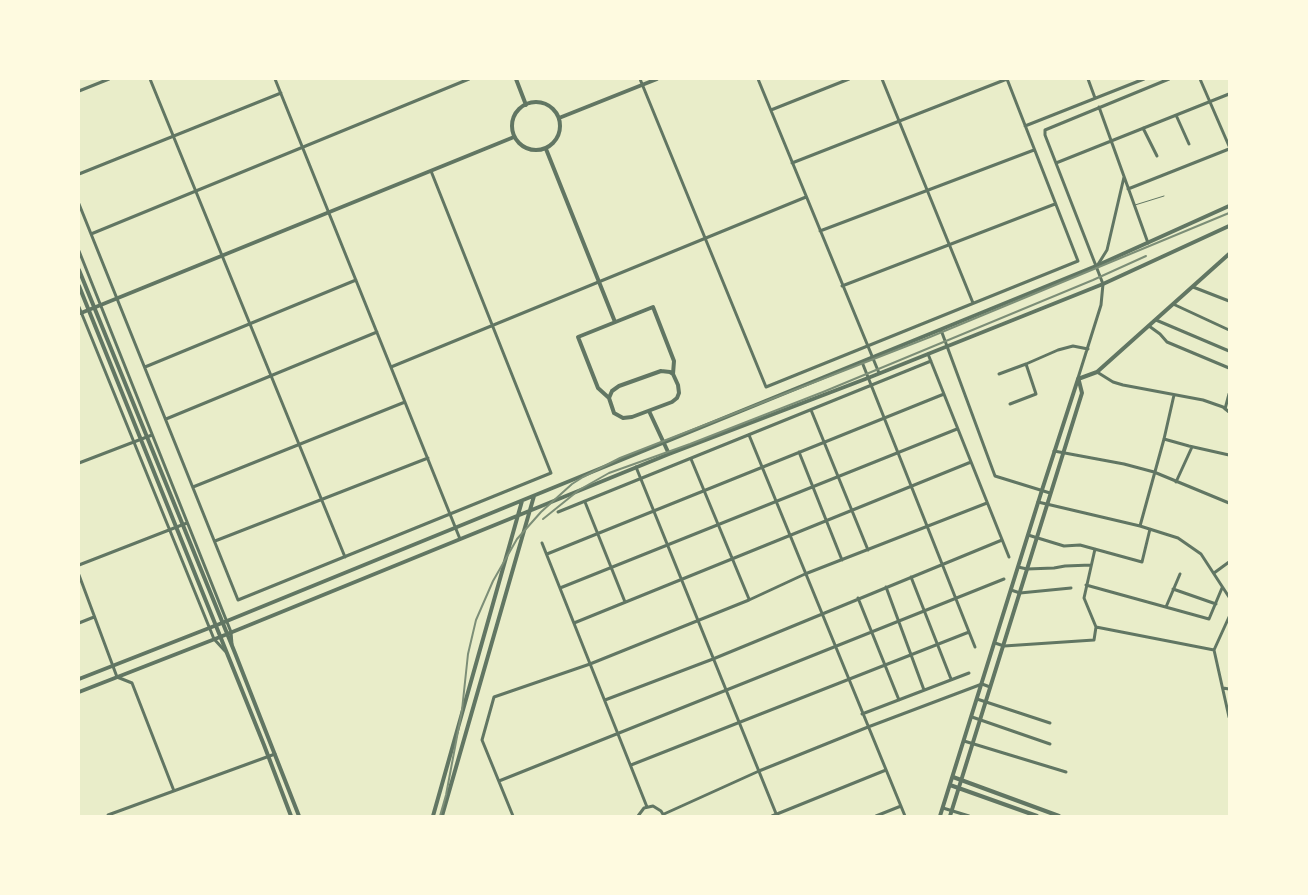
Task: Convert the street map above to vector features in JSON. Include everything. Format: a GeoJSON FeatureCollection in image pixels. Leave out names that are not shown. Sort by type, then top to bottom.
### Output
{"type":"FeatureCollection","features":[{"type":"Feature","properties":{"kind":"street"},"geometry":{"type":"LineString","coordinates":[[79,91],[109,79]]}},
{"type":"Feature","properties":{"kind":"street"},"geometry":{"type":"LineString","coordinates":[[150,79],[345,557]]}},
{"type":"Feature","properties":{"kind":"street"},"geometry":{"type":"LineString","coordinates":[[275,79],[460,539]]}},
{"type":"Feature","properties":{"kind":"street"},"geometry":{"type":"LineString","coordinates":[[91,234],[469,79]]}},
{"type":"Feature","properties":{"kind":"street"},"geometry":{"type":"LineString","coordinates":[[516,79],[526,105]]}},
{"type":"Feature","properties":{"kind":"street"},"geometry":{"type":"LineString","coordinates":[[640,79],[766,387],[1078,261],[1007,79],[792,164]]}},
{"type":"Feature","properties":{"kind":"street"},"geometry":{"type":"LineString","coordinates":[[559,118],[657,79]]}},
{"type":"Feature","properties":{"kind":"street"},"geometry":{"type":"LineString","coordinates":[[758,79],[878,373]]}},
{"type":"Feature","properties":{"kind":"street"},"geometry":{"type":"LineString","coordinates":[[771,110],[849,79]]}},
{"type":"Feature","properties":{"kind":"street"},"geometry":{"type":"LineString","coordinates":[[882,79],[973,303]]}},
{"type":"Feature","properties":{"kind":"street"},"geometry":{"type":"LineString","coordinates":[[1088,79],[1095,98]]}},
{"type":"Feature","properties":{"kind":"street"},"geometry":{"type":"LineString","coordinates":[[1025,126],[1144,79]]}},
{"type":"Feature","properties":{"kind":"street"},"geometry":{"type":"LineString","coordinates":[[940,816],[1054,451],[1088,349],[1101,302],[1103,284],[1045,135],[1045,130],[1169,79]]}},
{"type":"Feature","properties":{"kind":"street"},"geometry":{"type":"LineString","coordinates":[[1128,189],[1229,148],[1200,79]]}},
{"type":"Feature","properties":{"kind":"street"},"geometry":{"type":"LineString","coordinates":[[79,174],[281,93]]}},
{"type":"Feature","properties":{"kind":"street"},"geometry":{"type":"LineString","coordinates":[[1056,163],[1229,94]]}},
{"type":"Feature","properties":{"kind":"street"},"geometry":{"type":"LineString","coordinates":[[540,103],[547,105],[555,111],[559,118],[560,128],[557,138],[546,148],[539,150],[527,149],[514,137],[513,120],[518,111],[526,105],[540,103]]}},
{"type":"Feature","properties":{"kind":"street"},"geometry":{"type":"LineString","coordinates":[[1098,107],[1148,243]]}},
{"type":"Feature","properties":{"kind":"street"},"geometry":{"type":"LineString","coordinates":[[1176,115],[1189,144]]}},
{"type":"Feature","properties":{"kind":"street"},"geometry":{"type":"LineString","coordinates":[[1143,128],[1157,156]]}},
{"type":"Feature","properties":{"kind":"street"},"geometry":{"type":"LineString","coordinates":[[81,313],[514,137]]}},
{"type":"Feature","properties":{"kind":"street"},"geometry":{"type":"LineString","coordinates":[[546,148],[615,322]]}},
{"type":"Feature","properties":{"kind":"street"},"geometry":{"type":"LineString","coordinates":[[820,231],[1034,150]]}},
{"type":"Feature","properties":{"kind":"street"},"geometry":{"type":"LineString","coordinates":[[79,204],[238,600],[551,473],[431,171]]}},
{"type":"Feature","properties":{"kind":"street"},"geometry":{"type":"LineString","coordinates":[[1096,266],[1107,250],[1124,177]]}},
{"type":"Feature","properties":{"kind":"street"},"geometry":{"type":"LineString","coordinates":[[391,367],[806,197]]}},
{"type":"Feature","properties":{"kind":"street"},"geometry":{"type":"LineString","coordinates":[[842,286],[1056,204]]}},
{"type":"Feature","properties":{"kind":"street"},"geometry":{"type":"LineString","coordinates":[[79,679],[227,622],[941,330],[1096,266],[1229,206]]}},
{"type":"Feature","properties":{"kind":"street"},"geometry":{"type":"LineString","coordinates":[[79,692],[220,637],[636,467],[868,378],[1103,284],[1229,226]]}},
{"type":"Feature","properties":{"kind":"street"},"geometry":{"type":"LineString","coordinates":[[79,251],[231,632],[233,647]]}},
{"type":"Feature","properties":{"kind":"street"},"geometry":{"type":"LineString","coordinates":[[1078,379],[1097,372],[1229,254]]}},
{"type":"Feature","properties":{"kind":"street"},"geometry":{"type":"LineString","coordinates":[[79,270],[226,634],[233,647],[299,816]]}},
{"type":"Feature","properties":{"kind":"street"},"geometry":{"type":"LineString","coordinates":[[145,367],[356,280]]}},
{"type":"Feature","properties":{"kind":"street"},"geometry":{"type":"LineString","coordinates":[[79,286],[291,816]]}},
{"type":"Feature","properties":{"kind":"street"},"geometry":{"type":"LineString","coordinates":[[1193,287],[1229,301]]}},
{"type":"Feature","properties":{"kind":"street"},"geometry":{"type":"LineString","coordinates":[[1173,304],[1229,330]]}},
{"type":"Feature","properties":{"kind":"street"},"geometry":{"type":"LineString","coordinates":[[79,307],[209,628],[214,639],[225,651]]}},
{"type":"Feature","properties":{"kind":"street"},"geometry":{"type":"LineString","coordinates":[[653,307],[674,361],[673,374],[679,393],[672,402],[632,417],[618,417],[614,413],[609,398],[598,388],[578,337],[653,307]]}},
{"type":"Feature","properties":{"kind":"street"},"geometry":{"type":"LineString","coordinates":[[1156,320],[1229,351]]}},
{"type":"Feature","properties":{"kind":"street"},"geometry":{"type":"LineString","coordinates":[[80,323],[85,322]]}},
{"type":"Feature","properties":{"kind":"street"},"geometry":{"type":"LineString","coordinates":[[1149,326],[1167,342],[1229,368]]}},
{"type":"Feature","properties":{"kind":"street"},"geometry":{"type":"LineString","coordinates":[[941,330],[995,476],[1050,493]]}},
{"type":"Feature","properties":{"kind":"street"},"geometry":{"type":"LineString","coordinates":[[166,419],[377,332]]}},
{"type":"Feature","properties":{"kind":"street"},"geometry":{"type":"LineString","coordinates":[[999,374],[1058,350],[1073,346],[1088,349]]}},
{"type":"Feature","properties":{"kind":"street"},"geometry":{"type":"LineString","coordinates":[[928,353],[1009,557]]}},
{"type":"Feature","properties":{"kind":"street"},"geometry":{"type":"LineString","coordinates":[[558,512],[931,361]]}},
{"type":"Feature","properties":{"kind":"street"},"geometry":{"type":"LineString","coordinates":[[862,362],[975,647]]}},
{"type":"Feature","properties":{"kind":"street"},"geometry":{"type":"LineString","coordinates":[[1010,404],[1036,394],[1026,364]]}},
{"type":"Feature","properties":{"kind":"street"},"geometry":{"type":"LineString","coordinates":[[609,398],[612,391],[619,386],[661,371],[673,374]]}},
{"type":"Feature","properties":{"kind":"street"},"geometry":{"type":"LineString","coordinates":[[1097,372],[1113,382],[1204,400],[1229,412]]}},
{"type":"Feature","properties":{"kind":"street"},"geometry":{"type":"LineString","coordinates":[[950,816],[1082,393],[1078,379]]}},
{"type":"Feature","properties":{"kind":"street"},"geometry":{"type":"LineString","coordinates":[[547,554],[944,394]]}},
{"type":"Feature","properties":{"kind":"street"},"geometry":{"type":"LineString","coordinates":[[1225,409],[1229,394]]}},
{"type":"Feature","properties":{"kind":"street"},"geometry":{"type":"LineString","coordinates":[[1140,526],[1174,395]]}},
{"type":"Feature","properties":{"kind":"street"},"geometry":{"type":"LineString","coordinates":[[193,488],[405,402]]}},
{"type":"Feature","properties":{"kind":"street"},"geometry":{"type":"LineString","coordinates":[[812,410],[868,550]]}},
{"type":"Feature","properties":{"kind":"street"},"geometry":{"type":"LineString","coordinates":[[649,411],[669,454]]}},
{"type":"Feature","properties":{"kind":"street"},"geometry":{"type":"LineString","coordinates":[[560,588],[957,429]]}},
{"type":"Feature","properties":{"kind":"street"},"geometry":{"type":"LineString","coordinates":[[79,463],[152,434]]}},
{"type":"Feature","properties":{"kind":"street"},"geometry":{"type":"LineString","coordinates":[[749,435],[905,816]]}},
{"type":"Feature","properties":{"kind":"street"},"geometry":{"type":"LineString","coordinates":[[1164,439],[1229,455]]}},
{"type":"Feature","properties":{"kind":"street"},"geometry":{"type":"LineString","coordinates":[[1176,482],[1192,447]]}},
{"type":"Feature","properties":{"kind":"street"},"geometry":{"type":"LineString","coordinates":[[1054,451],[1124,464],[1154,472],[1229,503]]}},
{"type":"Feature","properties":{"kind":"street"},"geometry":{"type":"LineString","coordinates":[[799,452],[842,560]]}},
{"type":"Feature","properties":{"kind":"street"},"geometry":{"type":"LineString","coordinates":[[215,541],[428,458]]}},
{"type":"Feature","properties":{"kind":"street"},"geometry":{"type":"LineString","coordinates":[[690,459],[749,600]]}},
{"type":"Feature","properties":{"kind":"street"},"geometry":{"type":"LineString","coordinates":[[574,622],[971,462]]}},
{"type":"Feature","properties":{"kind":"street"},"geometry":{"type":"LineString","coordinates":[[636,467],[759,771],[775,816],[886,770]]}},
{"type":"Feature","properties":{"kind":"street"},"geometry":{"type":"LineString","coordinates":[[442,816],[534,496]]}},
{"type":"Feature","properties":{"kind":"street"},"geometry":{"type":"LineString","coordinates":[[432,816],[522,501]]}},
{"type":"Feature","properties":{"kind":"street"},"geometry":{"type":"LineString","coordinates":[[586,502],[625,602]]}},
{"type":"Feature","properties":{"kind":"street"},"geometry":{"type":"LineString","coordinates":[[1038,502],[1140,526],[1178,538],[1200,554],[1229,597]]}},
{"type":"Feature","properties":{"kind":"street"},"geometry":{"type":"LineString","coordinates":[[514,816],[482,740],[494,697],[590,664],[749,600],[805,574],[987,503]]}},
{"type":"Feature","properties":{"kind":"street"},"geometry":{"type":"LineString","coordinates":[[79,566],[187,522]]}},
{"type":"Feature","properties":{"kind":"street"},"geometry":{"type":"LineString","coordinates":[[1028,535],[1064,546],[1080,545],[1142,562],[1150,529]]}},
{"type":"Feature","properties":{"kind":"street"},"geometry":{"type":"LineString","coordinates":[[605,700],[713,659],[1002,540]]}},
{"type":"Feature","properties":{"kind":"street"},"geometry":{"type":"LineString","coordinates":[[542,543],[646,807]]}},
{"type":"Feature","properties":{"kind":"street"},"geometry":{"type":"LineString","coordinates":[[995,643],[1004,646],[1094,640],[1096,627],[1084,598],[1095,549]]}},
{"type":"Feature","properties":{"kind":"street"},"geometry":{"type":"LineString","coordinates":[[1214,573],[1229,562]]}},
{"type":"Feature","properties":{"kind":"street"},"geometry":{"type":"LineString","coordinates":[[1018,567],[1028,569],[1091,565]]}},
{"type":"Feature","properties":{"kind":"street"},"geometry":{"type":"LineString","coordinates":[[1166,607],[1180,574]]}},
{"type":"Feature","properties":{"kind":"street"},"geometry":{"type":"LineString","coordinates":[[79,575],[117,677],[132,683],[174,791]]}},
{"type":"Feature","properties":{"kind":"street"},"geometry":{"type":"LineString","coordinates":[[911,576],[951,680]]}},
{"type":"Feature","properties":{"kind":"street"},"geometry":{"type":"LineString","coordinates":[[499,781],[1004,579]]}},
{"type":"Feature","properties":{"kind":"street"},"geometry":{"type":"LineString","coordinates":[[1086,585],[1209,619],[1222,588]]}},
{"type":"Feature","properties":{"kind":"street"},"geometry":{"type":"LineString","coordinates":[[886,587],[924,690]]}},
{"type":"Feature","properties":{"kind":"street"},"geometry":{"type":"LineString","coordinates":[[1011,590],[1020,593],[1071,588]]}},
{"type":"Feature","properties":{"kind":"street"},"geometry":{"type":"LineString","coordinates":[[1174,589],[1216,604]]}},
{"type":"Feature","properties":{"kind":"street"},"geometry":{"type":"LineString","coordinates":[[858,598],[899,700]]}},
{"type":"Feature","properties":{"kind":"street"},"geometry":{"type":"LineString","coordinates":[[79,622],[94,617]]}},
{"type":"Feature","properties":{"kind":"street"},"geometry":{"type":"LineString","coordinates":[[1229,617],[1214,650],[1229,716]]}},
{"type":"Feature","properties":{"kind":"street"},"geometry":{"type":"LineString","coordinates":[[1096,627],[1214,650]]}},
{"type":"Feature","properties":{"kind":"street"},"geometry":{"type":"LineString","coordinates":[[1223,631],[1229,633]]}},
{"type":"Feature","properties":{"kind":"street"},"geometry":{"type":"LineString","coordinates":[[631,765],[969,632]]}},
{"type":"Feature","properties":{"kind":"street"},"geometry":{"type":"LineString","coordinates":[[862,714],[969,672]]}},
{"type":"Feature","properties":{"kind":"street"},"geometry":{"type":"LineString","coordinates":[[638,816],[646,807],[658,808],[664,815],[759,771],[868,727],[982,684],[991,687]]}},
{"type":"Feature","properties":{"kind":"street"},"geometry":{"type":"LineString","coordinates":[[1224,688],[1229,689]]}},
{"type":"Feature","properties":{"kind":"street"},"geometry":{"type":"LineString","coordinates":[[978,699],[1050,723]]}},
{"type":"Feature","properties":{"kind":"street"},"geometry":{"type":"LineString","coordinates":[[972,717],[1050,744]]}},
{"type":"Feature","properties":{"kind":"street"},"geometry":{"type":"LineString","coordinates":[[964,741],[1066,772]]}},
{"type":"Feature","properties":{"kind":"street"},"geometry":{"type":"LineString","coordinates":[[108,815],[276,754]]}},
{"type":"Feature","properties":{"kind":"street"},"geometry":{"type":"LineString","coordinates":[[953,777],[1059,816]]}},
{"type":"Feature","properties":{"kind":"street"},"geometry":{"type":"LineString","coordinates":[[950,785],[1037,816]]}},
{"type":"Feature","properties":{"kind":"street"},"geometry":{"type":"LineString","coordinates":[[876,816],[901,806]]}},
{"type":"Feature","properties":{"kind":"street"},"geometry":{"type":"LineString","coordinates":[[942,808],[969,816]]}},
{"type":"Feature","properties":{"kind":"lane"},"geometry":{"type":"LineString","coordinates":[[1134,206],[1164,196]]}},
{"type":"Feature","properties":{"kind":"railway"},"geometry":{"type":"LineString","coordinates":[[440,816],[446,795],[462,710],[468,654],[476,620],[493,581],[517,539],[541,512],[572,484],[620,458],[930,337],[1229,213]]}},
{"type":"Feature","properties":{"kind":"railway"},"geometry":{"type":"LineString","coordinates":[[543,519],[579,490],[609,473],[690,444],[823,392],[1093,280],[1146,256]]}}]}
